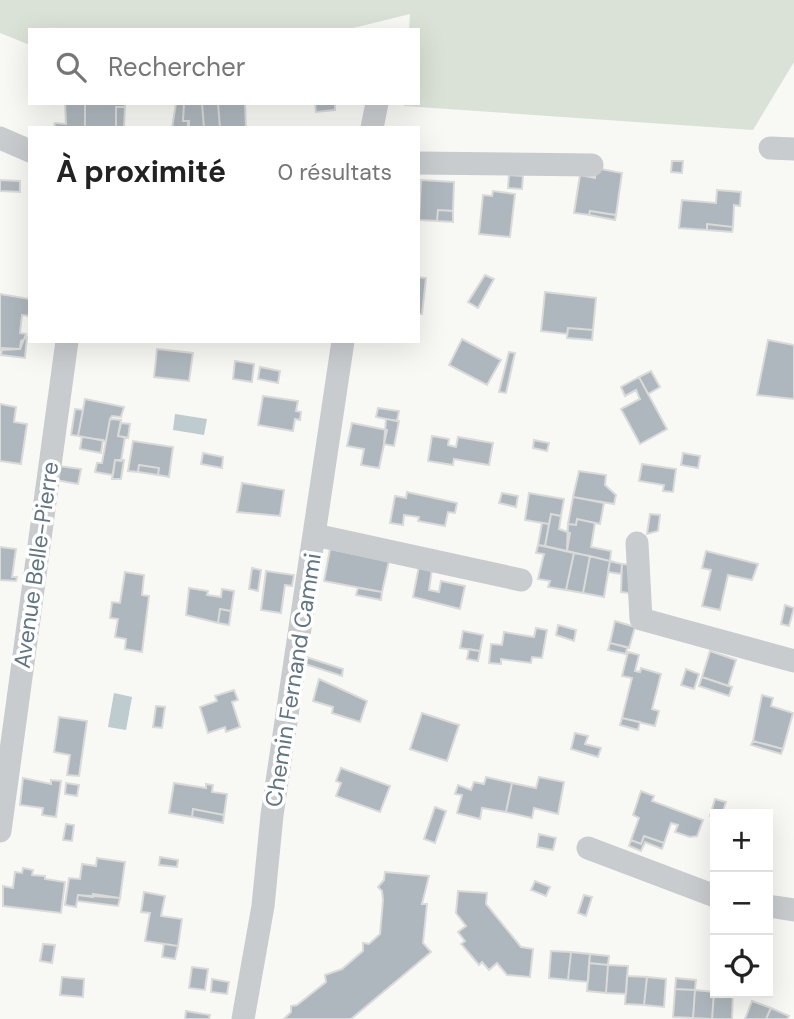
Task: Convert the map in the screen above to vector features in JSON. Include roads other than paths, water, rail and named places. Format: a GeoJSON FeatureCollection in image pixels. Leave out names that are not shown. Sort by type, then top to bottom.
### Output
{"type":"FeatureCollection","features":[{"type":"Feature","properties":{"kind":"street"},"geometry":{"type":"LineString","coordinates":[[372,126],[377,105]]}},
{"type":"Feature","properties":{"kind":"street"},"geometry":{"type":"LineString","coordinates":[[0,138],[28,150]]}},
{"type":"Feature","properties":{"kind":"street"},"geometry":{"type":"LineString","coordinates":[[770,148],[794,149]]}},
{"type":"Feature","properties":{"kind":"street"},"geometry":{"type":"LineString","coordinates":[[420,163],[592,165]]}},
{"type":"Feature","properties":{"kind":"street","name":"Avenue Belle-Pierre"},"geometry":{"type":"LineString","coordinates":[[0,831],[67,343]]}},
{"type":"Feature","properties":{"kind":"street","name":"Chemin Fernand Cammi"},"geometry":{"type":"LineString","coordinates":[[243,1019],[263,906],[272,815],[343,343]]}},
{"type":"Feature","properties":{"kind":"street"},"geometry":{"type":"LineString","coordinates":[[315,535],[521,580]]}},
{"type":"Feature","properties":{"kind":"street"},"geometry":{"type":"LineString","coordinates":[[637,543],[641,619],[794,661]]}},
{"type":"Feature","properties":{"kind":"street"},"geometry":{"type":"LineString","coordinates":[[588,848],[710,894]]}},
{"type":"Feature","properties":{"kind":"street"},"geometry":{"type":"LineString","coordinates":[[773,907],[794,910]]}}]}
